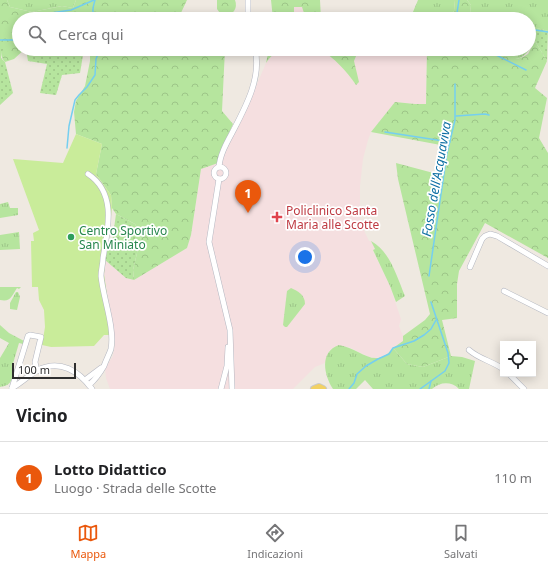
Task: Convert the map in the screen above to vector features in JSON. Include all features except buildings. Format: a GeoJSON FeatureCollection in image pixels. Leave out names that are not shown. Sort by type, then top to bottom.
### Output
{"type":"FeatureCollection","features":[{"type":"Feature","properties":{"kind":"main road"},"geometry":{"type":"LineString","coordinates":[[314,389],[319,387],[323,389]]}},
{"type":"Feature","properties":{"kind":"street"},"geometry":{"type":"LineString","coordinates":[[248,0],[248,12]]}},
{"type":"Feature","properties":{"kind":"street"},"geometry":{"type":"LineString","coordinates":[[219,179],[214,174],[214,170],[219,167],[222,155],[255,80],[257,66],[256,56]]}},
{"type":"Feature","properties":{"kind":"street"},"geometry":{"type":"LineString","coordinates":[[219,167],[226,173],[224,178],[219,179]]}},
{"type":"Feature","properties":{"kind":"street"},"geometry":{"type":"LineString","coordinates":[[11,388],[37,371],[48,367],[62,367],[76,372],[90,387],[97,378],[109,355],[111,343],[107,306],[101,276],[109,212],[104,192],[97,182],[88,174]]}},
{"type":"Feature","properties":{"kind":"street"},"geometry":{"type":"LineString","coordinates":[[219,179],[208,242],[229,325],[232,389]]}},
{"type":"Feature","properties":{"kind":"street"},"geometry":{"type":"LineString","coordinates":[[470,267],[482,239],[490,234],[497,236],[548,266]]}},
{"type":"Feature","properties":{"kind":"street"},"geometry":{"type":"LineString","coordinates":[[504,291],[548,313]]}},
{"type":"Feature","properties":{"kind":"street"},"geometry":{"type":"LineString","coordinates":[[11,388],[28,336],[30,334],[41,337],[35,362],[37,371]]}},
{"type":"Feature","properties":{"kind":"street"},"geometry":{"type":"LineString","coordinates":[[221,389],[227,364],[227,348],[230,341]]}},
{"type":"Feature","properties":{"kind":"street"},"geometry":{"type":"LineString","coordinates":[[469,350],[476,356],[500,367]]}},
{"type":"Feature","properties":{"kind":"street"},"geometry":{"type":"LineString","coordinates":[[85,380],[104,365]]}},
{"type":"Feature","properties":{"kind":"street"},"geometry":{"type":"LineString","coordinates":[[17,373],[22,381]]}},
{"type":"Feature","properties":{"kind":"street"},"geometry":{"type":"LineString","coordinates":[[223,382],[228,376],[231,378]]}},
{"type":"Feature","properties":{"kind":"street"},"geometry":{"type":"LineString","coordinates":[[512,377],[524,389]]}},
{"type":"Feature","properties":{"kind":"shaded area"},"geometry":{"type":"Polygon","coordinates":[[[294,7],[302,7],[304,12],[294,12],[294,7]]]}},
{"type":"Feature","properties":{"kind":"shaded area","name":"Policlinico Santa Maria alle Scotte"},"geometry":{"type":"Polygon","coordinates":[[[270,56],[330,56],[337,61],[349,74],[356,85],[354,61],[356,56],[427,56],[426,104],[395,102],[371,132],[363,159],[360,186],[360,222],[369,241],[371,241],[375,249],[373,251],[390,286],[401,319],[399,326],[403,336],[403,341],[386,355],[376,358],[369,357],[349,347],[335,347],[330,350],[325,363],[315,367],[293,389],[110,389],[106,378],[105,368],[113,356],[115,342],[104,274],[105,260],[126,278],[134,280],[187,248],[191,235],[201,169],[218,163],[237,125],[239,126],[270,56]]]}},
{"type":"Feature","properties":{"kind":"green space"},"geometry":{"type":"Polygon","coordinates":[[[0,0],[7,0],[10,7],[32,12],[12,12],[12,56],[17,56],[14,59],[5,62],[2,56],[2,43],[0,43],[0,0]]]}},
{"type":"Feature","properties":{"kind":"green space"},"geometry":{"type":"Polygon","coordinates":[[[7,0],[76,0],[73,8],[62,6],[32,12],[10,7],[7,0]]]}},
{"type":"Feature","properties":{"kind":"green space"},"geometry":{"type":"Polygon","coordinates":[[[76,0],[187,0],[181,12],[32,12],[62,6],[73,8],[76,0]]]}},
{"type":"Feature","properties":{"kind":"green space"},"geometry":{"type":"Polygon","coordinates":[[[217,0],[235,0],[236,5],[233,12],[219,12],[217,9],[217,0]]]}},
{"type":"Feature","properties":{"kind":"green space"},"geometry":{"type":"Polygon","coordinates":[[[271,0],[320,0],[321,12],[304,12],[302,7],[294,7],[294,12],[272,12],[271,0]]]}},
{"type":"Feature","properties":{"kind":"green space"},"geometry":{"type":"Polygon","coordinates":[[[418,0],[455,0],[454,12],[413,12],[418,0]]]}},
{"type":"Feature","properties":{"kind":"green space"},"geometry":{"type":"Polygon","coordinates":[[[455,0],[467,0],[471,5],[470,12],[454,11],[455,0]]]}},
{"type":"Feature","properties":{"kind":"green space"},"geometry":{"type":"Polygon","coordinates":[[[467,0],[548,0],[548,31],[536,28],[536,12],[470,12],[471,5],[467,0]]]}},
{"type":"Feature","properties":{"kind":"green space"},"geometry":{"type":"Polygon","coordinates":[[[536,28],[548,31],[547,61],[536,43],[536,28]]]}},
{"type":"Feature","properties":{"kind":"green space"},"geometry":{"type":"Polygon","coordinates":[[[0,43],[2,43],[6,48],[2,51],[1,58],[5,62],[13,93],[0,105],[0,43]]]}},
{"type":"Feature","properties":{"kind":"green space"},"geometry":{"type":"Polygon","coordinates":[[[536,43],[547,61],[535,88],[547,98],[539,138],[548,153],[548,258],[485,223],[459,271],[457,284],[457,318],[442,320],[451,356],[423,367],[407,364],[393,348],[403,341],[403,336],[425,320],[430,314],[398,179],[396,163],[441,175],[446,146],[371,132],[395,102],[426,104],[427,56],[504,56],[517,59],[536,56],[536,43]]]}},
{"type":"Feature","properties":{"kind":"green space"},"geometry":{"type":"Polygon","coordinates":[[[27,56],[83,56],[80,73],[62,75],[56,95],[40,93],[47,64],[28,61],[27,56]]]}},
{"type":"Feature","properties":{"kind":"green space"},"geometry":{"type":"Polygon","coordinates":[[[90,56],[225,56],[222,111],[233,124],[220,154],[218,163],[201,169],[191,235],[187,248],[134,280],[133,270],[141,236],[135,224],[116,214],[112,208],[111,195],[96,174],[102,144],[76,134],[74,112],[76,101],[85,86],[90,56]]]}},
{"type":"Feature","properties":{"kind":"green space"},"geometry":{"type":"Polygon","coordinates":[[[268,56],[271,56],[270,57],[266,63],[268,56]]]}},
{"type":"Feature","properties":{"kind":"green space"},"geometry":{"type":"Polygon","coordinates":[[[330,56],[356,56],[354,61],[359,82],[356,85],[340,65],[330,56]]]}},
{"type":"Feature","properties":{"kind":"green space"},"geometry":{"type":"Polygon","coordinates":[[[505,56],[522,56],[516,59],[505,56]]]}},
{"type":"Feature","properties":{"kind":"green space","name":"Centro Sportivo San Miniato"},"geometry":{"type":"Polygon","coordinates":[[[76,134],[102,144],[96,174],[111,195],[112,208],[104,274],[113,335],[104,335],[94,346],[51,347],[42,345],[45,327],[44,310],[39,300],[38,287],[32,287],[31,241],[34,241],[33,233],[39,230],[13,159],[63,163],[76,134]]]}},
{"type":"Feature","properties":{"kind":"green space"},"geometry":{"type":"Polygon","coordinates":[[[8,202],[10,208],[18,208],[18,215],[0,218],[0,204],[8,202]]]}},
{"type":"Feature","properties":{"kind":"green space"},"geometry":{"type":"Polygon","coordinates":[[[116,214],[135,224],[141,236],[133,270],[134,280],[126,278],[105,260],[108,247],[112,243],[116,214]]]}},
{"type":"Feature","properties":{"kind":"green space"},"geometry":{"type":"Polygon","coordinates":[[[19,232],[20,249],[0,250],[0,235],[19,232]]]}},
{"type":"Feature","properties":{"kind":"green space"},"geometry":{"type":"Polygon","coordinates":[[[371,241],[378,245],[388,258],[399,281],[405,296],[396,302],[373,250],[375,249],[371,241]]]}},
{"type":"Feature","properties":{"kind":"green space"},"geometry":{"type":"Polygon","coordinates":[[[0,287],[21,287],[19,289],[17,288],[9,299],[0,300],[0,287]]]}},
{"type":"Feature","properties":{"kind":"green space"},"geometry":{"type":"Polygon","coordinates":[[[291,288],[299,292],[304,298],[305,304],[287,327],[285,327],[283,325],[287,291],[291,288]]]}},
{"type":"Feature","properties":{"kind":"green space"},"geometry":{"type":"Polygon","coordinates":[[[16,292],[18,292],[20,297],[17,310],[10,309],[10,303],[16,292]]]}},
{"type":"Feature","properties":{"kind":"green space"},"geometry":{"type":"Polygon","coordinates":[[[0,325],[9,333],[24,341],[23,344],[19,343],[12,367],[14,372],[11,381],[0,387],[0,358],[9,343],[0,338],[0,325]]]}},
{"type":"Feature","properties":{"kind":"green space"},"geometry":{"type":"Polygon","coordinates":[[[339,345],[374,358],[380,358],[386,355],[393,348],[407,364],[423,367],[451,356],[462,357],[475,361],[469,389],[459,389],[456,386],[446,383],[438,385],[432,389],[373,389],[365,380],[356,389],[333,389],[327,377],[325,364],[328,353],[339,345]]]}},
{"type":"Feature","properties":{"kind":"waterway"},"geometry":{"type":"LineString","coordinates":[[58,12],[71,10],[94,0]]}},
{"type":"Feature","properties":{"kind":"waterway"},"geometry":{"type":"LineString","coordinates":[[93,12],[95,0]]}},
{"type":"Feature","properties":{"kind":"waterway","name":"Fosso dell'Acquaviva"},"geometry":{"type":"LineString","coordinates":[[457,12],[459,0]]}},
{"type":"Feature","properties":{"kind":"waterway"},"geometry":{"type":"LineString","coordinates":[[536,30],[548,32]]}},
{"type":"Feature","properties":{"kind":"waterway"},"geometry":{"type":"LineString","coordinates":[[0,40],[12,40]]}},
{"type":"Feature","properties":{"kind":"waterway"},"geometry":{"type":"LineString","coordinates":[[67,148],[69,126],[75,100],[87,87],[95,75],[97,56]]}},
{"type":"Feature","properties":{"kind":"waterway"},"geometry":{"type":"LineString","coordinates":[[498,56],[526,70]]}},
{"type":"Feature","properties":{"kind":"waterway","name":"Fosso dell'Acquaviva"},"geometry":{"type":"LineString","coordinates":[[429,276],[447,153],[455,120],[455,84]]}},
{"type":"Feature","properties":{"kind":"waterway"},"geometry":{"type":"LineString","coordinates":[[456,116],[489,115]]}},
{"type":"Feature","properties":{"kind":"waterway"},"geometry":{"type":"LineString","coordinates":[[385,132],[450,142]]}},
{"type":"Feature","properties":{"kind":"waterway","name":"Fosso dell'Acquaviva"},"geometry":{"type":"LineString","coordinates":[[420,389],[445,371],[449,363],[448,353],[431,302]]}},
{"type":"Feature","properties":{"kind":"waterway"},"geometry":{"type":"LineString","coordinates":[[349,389],[354,383],[357,374],[366,366],[389,354],[393,348],[414,341],[424,335],[431,329],[436,320]]}},
{"type":"Feature","properties":{"kind":"waterway","name":"Fosso dell'Acquaviva"},"geometry":{"type":"LineString","coordinates":[[429,389],[431,381]]}},
{"type":"Feature","properties":{"kind":"place","name":"Lotto Didattico"},"geometry":{"type":"Point","coordinates":[248,213]}},
{"type":"Feature","properties":{"kind":"place","name":"Policlinico Santa Maria alle Scotte"},"geometry":{"type":"Point","coordinates":[277,217]}},
{"type":"Feature","properties":{"kind":"place","name":"Centro Sportivo San Miniato"},"geometry":{"type":"Point","coordinates":[71,237]}}]}
